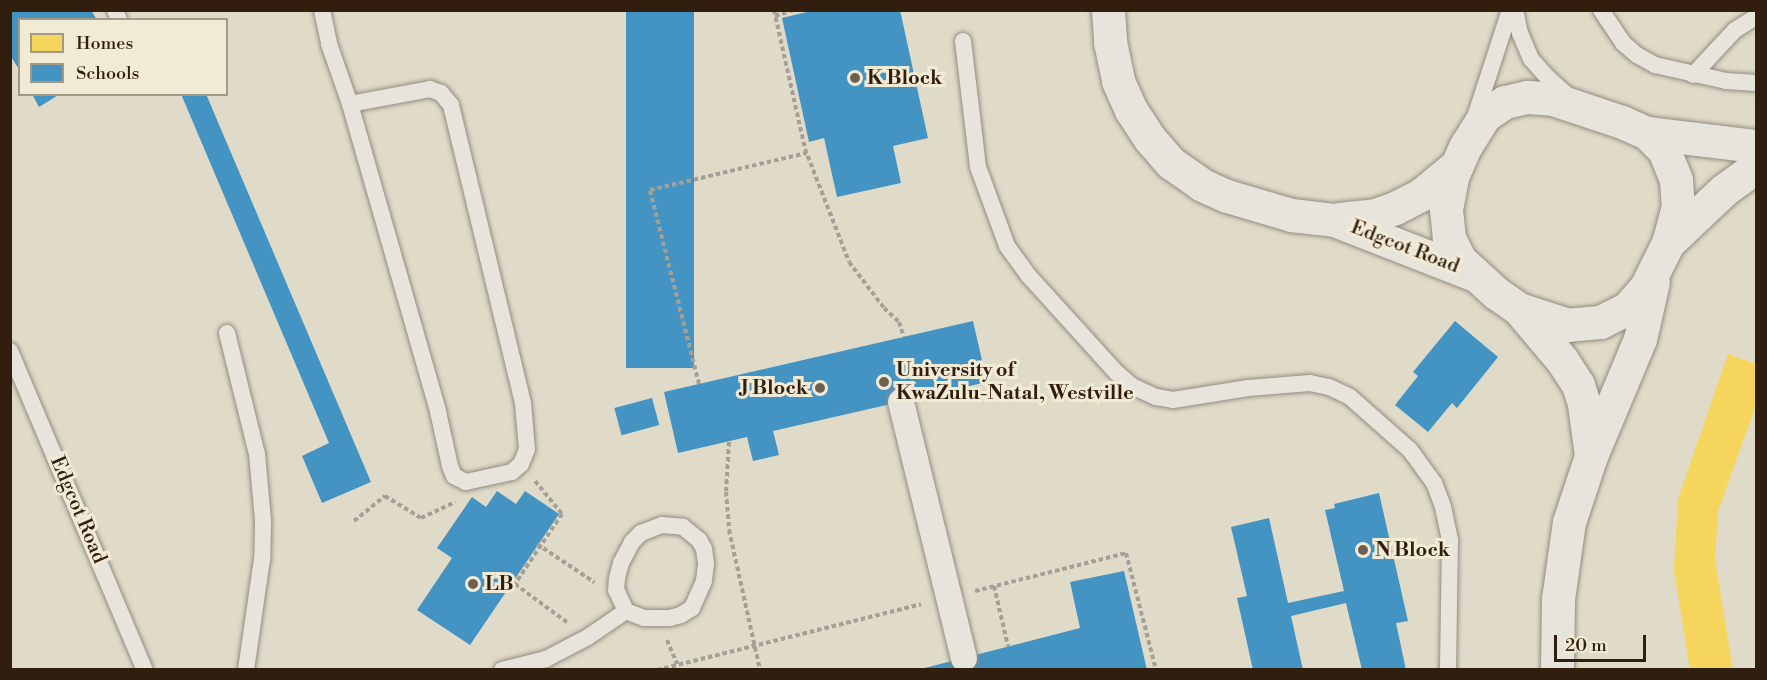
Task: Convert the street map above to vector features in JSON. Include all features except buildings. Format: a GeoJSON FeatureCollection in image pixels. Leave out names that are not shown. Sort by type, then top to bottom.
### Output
{"type":"FeatureCollection","features":[{"type":"Feature","properties":{"kind":"street","name":"Edgcot Road"},"geometry":{"type":"LineString","coordinates":[[1108,10],[1110,42],[1118,81],[1131,110],[1150,139],[1171,163],[1202,185],[1227,196],[1290,215],[1334,220],[1375,215],[1422,194],[1461,156]]}},
{"type":"Feature","properties":{"kind":"street"},"geometry":{"type":"LineString","coordinates":[[1591,456],[1584,404],[1578,385],[1562,360],[1519,309],[1460,260],[1449,238],[1446,209],[1461,156],[1484,116],[1505,102],[1527,97],[1553,99],[1647,133],[1756,146]]}},
{"type":"Feature","properties":{"kind":"street"},"geometry":{"type":"LineString","coordinates":[[1557,669],[1558,599],[1569,522],[1591,456],[1640,339],[1662,255],[1678,207],[1676,180],[1664,150],[1647,133]]}},
{"type":"Feature","properties":{"kind":"street"},"geometry":{"type":"LineString","coordinates":[[1519,309],[1568,325],[1600,322],[1628,308],[1646,286],[1662,255],[1724,190],[1756,167]]}},
{"type":"Feature","properties":{"kind":"street","name":"Edgcot Road"},"geometry":{"type":"LineString","coordinates":[[1334,220],[1476,275]]}},
{"type":"Feature","properties":{"kind":"street"},"geometry":{"type":"LineString","coordinates":[[901,402],[964,658]]}},
{"type":"Feature","properties":{"kind":"lane"},"geometry":{"type":"LineString","coordinates":[[322,10],[329,45],[350,104],[437,407],[454,476],[466,482],[512,472],[521,464],[526,449],[523,403],[451,105],[441,93],[430,89],[350,104]]}},
{"type":"Feature","properties":{"kind":"lane"},"geometry":{"type":"LineString","coordinates":[[1461,156],[1510,10]]}},
{"type":"Feature","properties":{"kind":"lane"},"geometry":{"type":"LineString","coordinates":[[1515,10],[1520,33],[1531,59],[1546,77],[1584,110]]}},
{"type":"Feature","properties":{"kind":"lane"},"geometry":{"type":"LineString","coordinates":[[1601,10],[1623,43],[1637,55],[1656,65],[1726,81],[1756,83]]}},
{"type":"Feature","properties":{"kind":"lane"},"geometry":{"type":"LineString","coordinates":[[1693,75],[1736,30],[1756,17]]}},
{"type":"Feature","properties":{"kind":"lane"},"geometry":{"type":"LineString","coordinates":[[963,40],[978,167],[1007,246],[1028,275],[1117,374],[1132,387],[1173,400],[1248,388],[1310,383],[1329,387],[1350,397],[1410,450],[1434,483],[1443,507],[1450,541],[1448,669]]}},
{"type":"Feature","properties":{"kind":"lane"},"geometry":{"type":"LineString","coordinates":[[227,333],[257,454],[263,520],[262,560],[246,669]]}},
{"type":"Feature","properties":{"kind":"lane","name":"Edgcot Road"},"geometry":{"type":"LineString","coordinates":[[10,351],[145,669]]}},
{"type":"Feature","properties":{"kind":"lane"},"geometry":{"type":"LineString","coordinates":[[662,525],[672,525],[683,527],[699,540],[706,564],[701,593],[692,608],[681,615],[657,619],[622,605],[617,578],[621,562],[641,533],[662,525]]}},
{"type":"Feature","properties":{"kind":"lane"},"geometry":{"type":"LineString","coordinates":[[506,669],[546,659],[588,637],[622,605]]}},
{"type":"Feature","properties":{"kind":"path"},"geometry":{"type":"LineString","coordinates":[[794,10],[774,13],[807,153],[849,262],[884,308],[899,322],[904,337]]}},
{"type":"Feature","properties":{"kind":"path"},"geometry":{"type":"LineString","coordinates":[[699,384],[650,190],[807,153]]}},
{"type":"Feature","properties":{"kind":"path"},"geometry":{"type":"LineString","coordinates":[[729,442],[726,492],[729,530],[760,669]]}},
{"type":"Feature","properties":{"kind":"path"},"geometry":{"type":"LineString","coordinates":[[523,480],[534,480],[562,514],[515,584],[588,637]]}},
{"type":"Feature","properties":{"kind":"path"},"geometry":{"type":"LineString","coordinates":[[354,521],[385,496],[422,518],[462,498]]}},
{"type":"Feature","properties":{"kind":"path"},"geometry":{"type":"LineString","coordinates":[[537,544],[622,605]]}},
{"type":"Feature","properties":{"kind":"path"},"geometry":{"type":"LineString","coordinates":[[965,593],[1126,553],[1156,669]]}},
{"type":"Feature","properties":{"kind":"path"},"geometry":{"type":"LineString","coordinates":[[994,586],[1008,646]]}},
{"type":"Feature","properties":{"kind":"path"},"geometry":{"type":"LineString","coordinates":[[657,669],[933,601]]}},
{"type":"Feature","properties":{"kind":"place","name":"K Block"},"geometry":{"type":"Point","coordinates":[855,78]}},
{"type":"Feature","properties":{"kind":"place","name":"University of KwaZulu-Natal, Westville"},"geometry":{"type":"Point","coordinates":[884,382]}},
{"type":"Feature","properties":{"kind":"place","name":"J Block"},"geometry":{"type":"Point","coordinates":[820,388]}},
{"type":"Feature","properties":{"kind":"place","name":"N Block"},"geometry":{"type":"Point","coordinates":[1363,550]}},
{"type":"Feature","properties":{"kind":"place","name":"LB"},"geometry":{"type":"Point","coordinates":[473,584]}}]}
